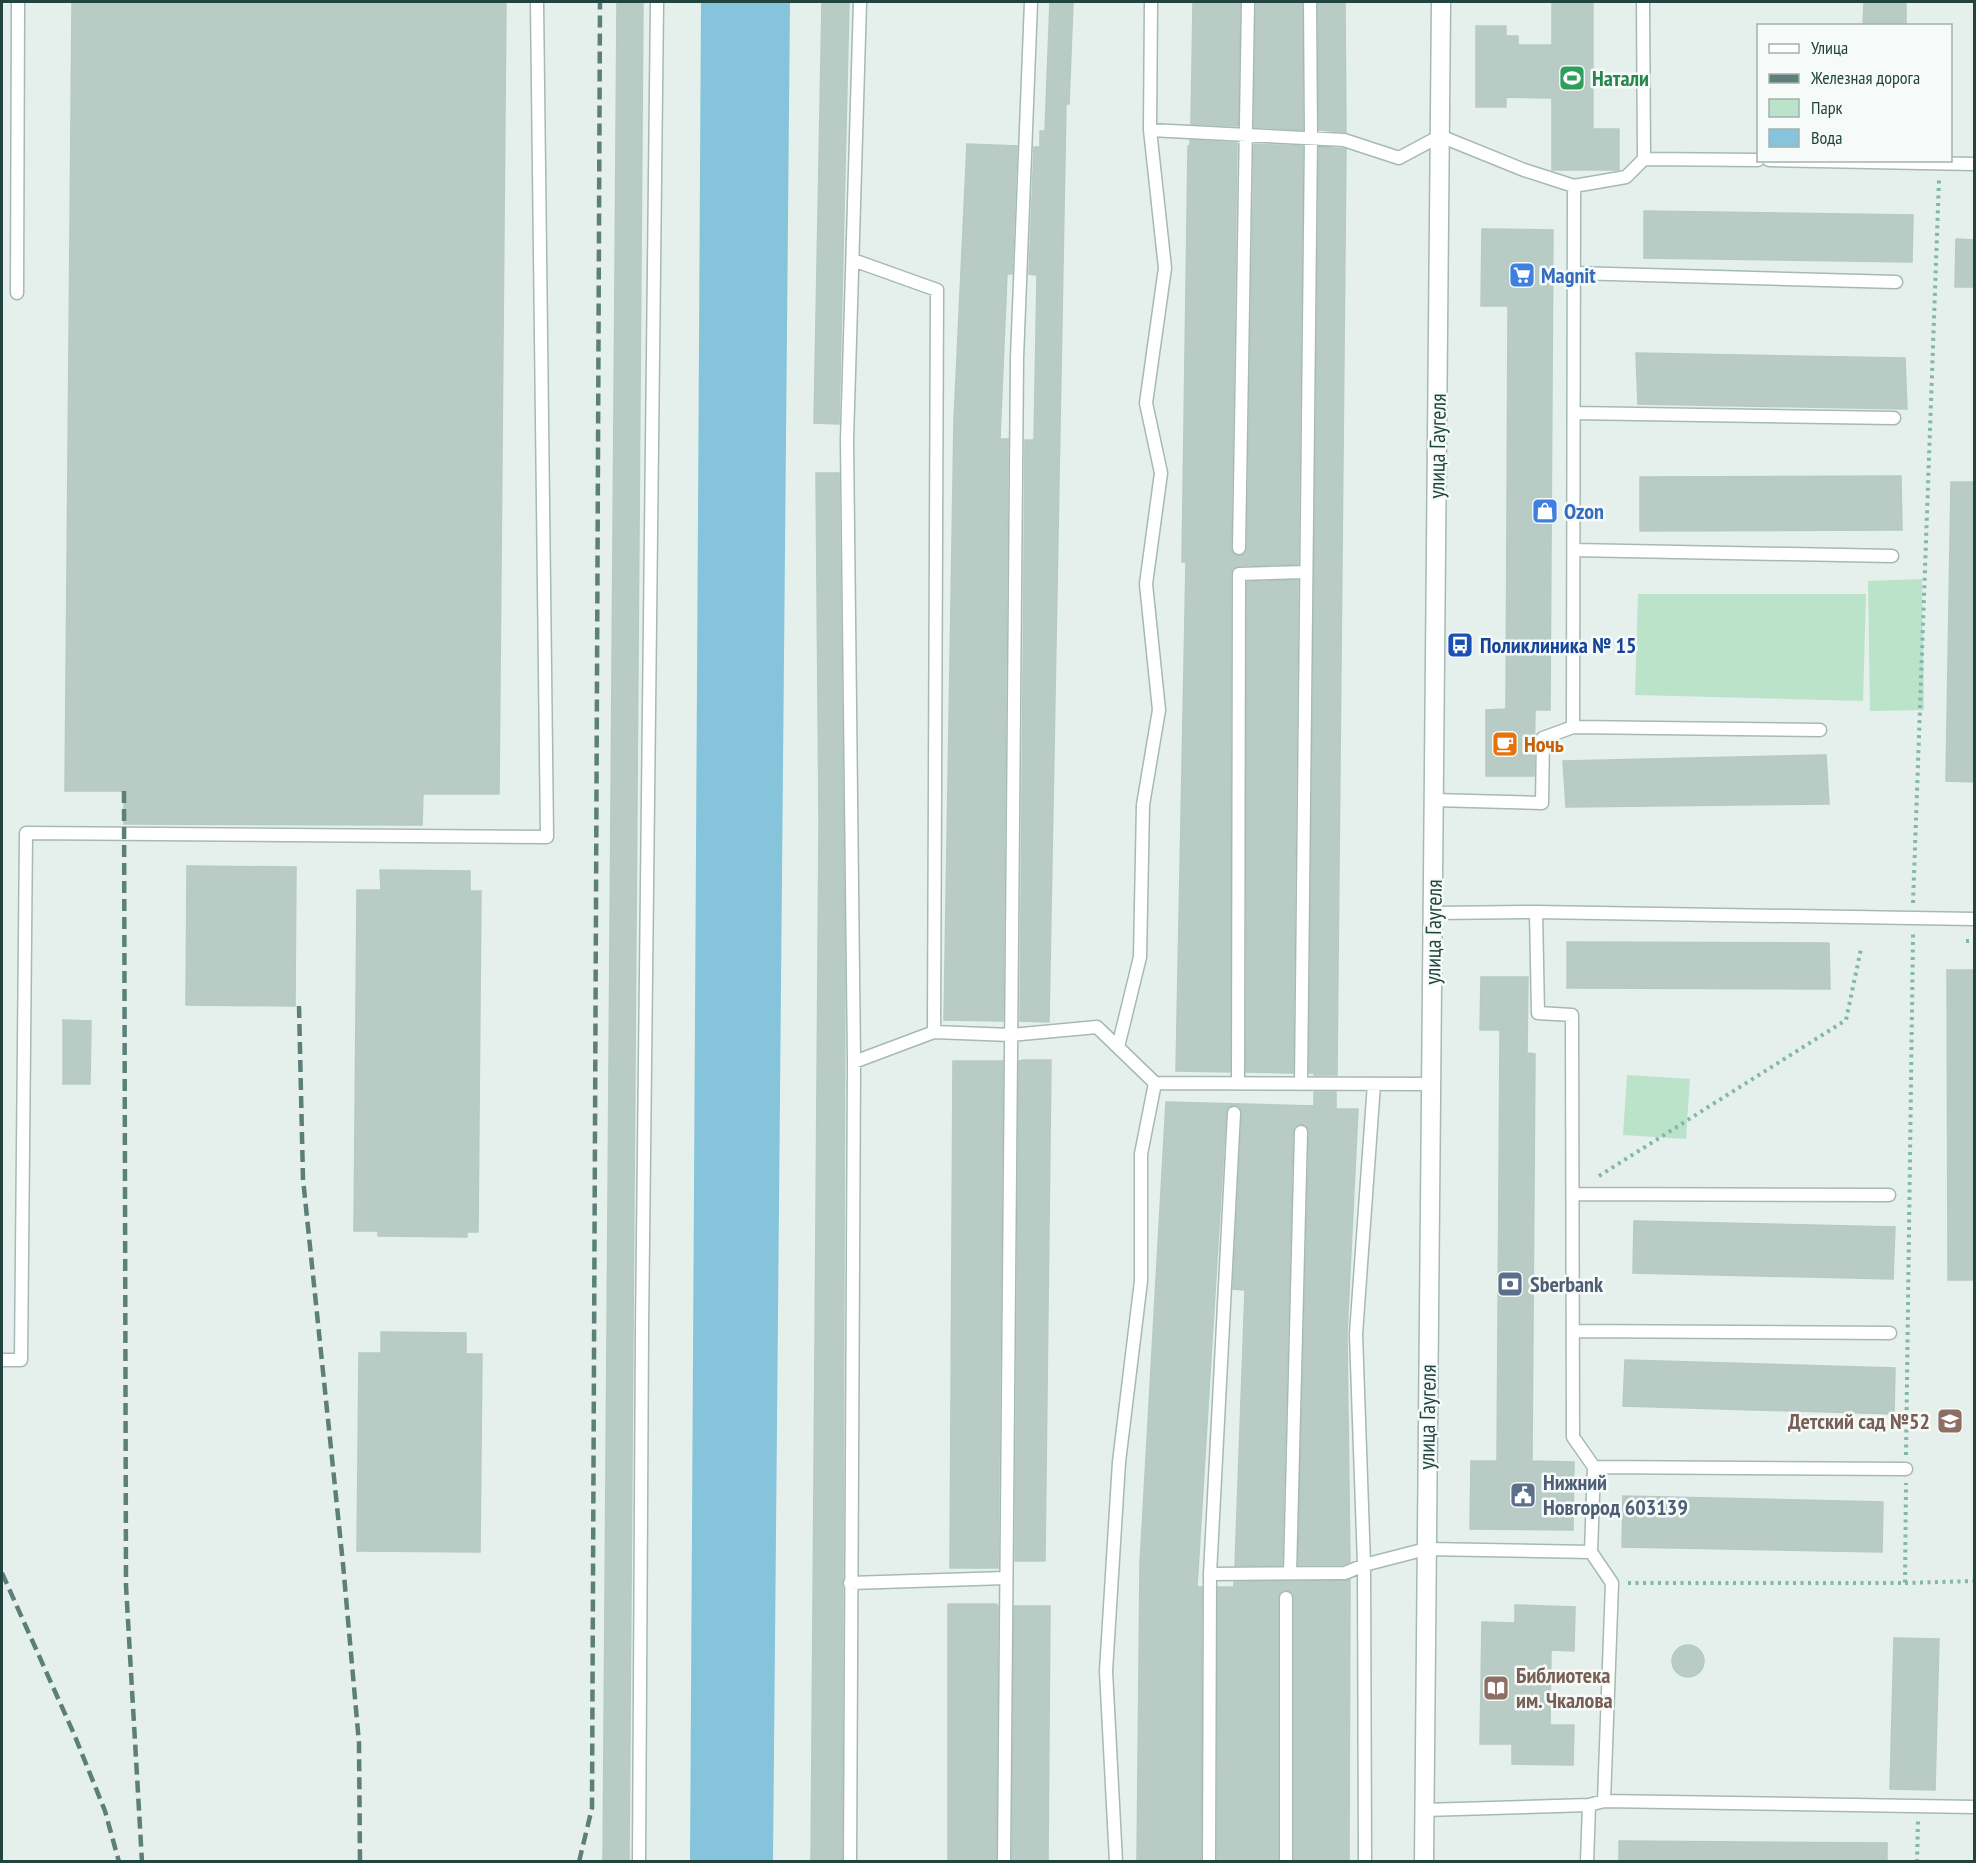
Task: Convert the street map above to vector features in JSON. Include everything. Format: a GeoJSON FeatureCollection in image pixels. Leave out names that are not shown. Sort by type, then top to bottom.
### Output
{"type":"FeatureCollection","features":[{"type":"Feature","properties":{"kind":"street","name":"улица Гаугеля"},"geometry":{"type":"LineString","coordinates":[[1424,1862],[1441,2]]}},
{"type":"Feature","properties":{"kind":"lane"},"geometry":{"type":"LineString","coordinates":[[16,293],[18,2]]}},
{"type":"Feature","properties":{"kind":"lane"},"geometry":{"type":"LineString","coordinates":[[2,1360],[21,1360],[26,833],[547,837],[537,2]]}},
{"type":"Feature","properties":{"kind":"lane"},"geometry":{"type":"LineString","coordinates":[[639,1862],[642,1317],[657,2]]}},
{"type":"Feature","properties":{"kind":"lane"},"geometry":{"type":"LineString","coordinates":[[850,1862],[854,1062],[848,452],[860,2]]}},
{"type":"Feature","properties":{"kind":"lane"},"geometry":{"type":"LineString","coordinates":[[1004,1862],[1017,358],[1031,2]]}},
{"type":"Feature","properties":{"kind":"lane"},"geometry":{"type":"LineString","coordinates":[[1118,1047],[1140,957],[1143,805],[1159,710],[1146,584],[1161,473],[1146,403],[1165,268],[1150,130],[1151,2]]}},
{"type":"Feature","properties":{"kind":"lane"},"geometry":{"type":"LineString","coordinates":[[1239,548],[1248,2]]}},
{"type":"Feature","properties":{"kind":"lane"},"geometry":{"type":"LineString","coordinates":[[1301,1084],[1311,138],[1310,2]]}},
{"type":"Feature","properties":{"kind":"lane"},"geometry":{"type":"LineString","coordinates":[[1150,130],[1344,140],[1399,158],[1440,136],[1524,171],[1574,186],[1626,177],[1644,159],[1643,2]]}},
{"type":"Feature","properties":{"kind":"lane"},"geometry":{"type":"LineString","coordinates":[[1644,159],[1757,160]]}},
{"type":"Feature","properties":{"kind":"lane"},"geometry":{"type":"LineString","coordinates":[[1883,162],[1974,164]]}},
{"type":"Feature","properties":{"kind":"lane"},"geometry":{"type":"LineString","coordinates":[[1573,728],[1574,186]]}},
{"type":"Feature","properties":{"kind":"lane"},"geometry":{"type":"LineString","coordinates":[[853,260],[937,290],[934,1032]]}},
{"type":"Feature","properties":{"kind":"lane"},"geometry":{"type":"LineString","coordinates":[[1574,273],[1896,282]]}},
{"type":"Feature","properties":{"kind":"lane"},"geometry":{"type":"LineString","coordinates":[[1574,413],[1894,418]]}},
{"type":"Feature","properties":{"kind":"lane"},"geometry":{"type":"LineString","coordinates":[[1574,550],[1892,556]]}},
{"type":"Feature","properties":{"kind":"lane"},"geometry":{"type":"LineString","coordinates":[[1238,1083],[1239,574],[1306,572]]}},
{"type":"Feature","properties":{"kind":"lane"},"geometry":{"type":"LineString","coordinates":[[1434,800],[1542,803],[1543,738],[1573,728],[1820,730]]}},
{"type":"Feature","properties":{"kind":"lane"},"geometry":{"type":"LineString","coordinates":[[1536,912],[1538,1013],[1572,1015],[1573,1437],[1594,1467],[1591,1552],[1612,1583],[1604,1802]]}},
{"type":"Feature","properties":{"kind":"lane"},"geometry":{"type":"LineString","coordinates":[[1433,913],[1536,912],[1974,919]]}},
{"type":"Feature","properties":{"kind":"lane"},"geometry":{"type":"LineString","coordinates":[[854,1062],[934,1032],[1011,1035],[1097,1027],[1155,1083],[1431,1084]]}},
{"type":"Feature","properties":{"kind":"lane"},"geometry":{"type":"LineString","coordinates":[[1116,1862],[1106,1671],[1119,1462],[1141,1281],[1141,1154],[1155,1083]]}},
{"type":"Feature","properties":{"kind":"lane"},"geometry":{"type":"LineString","coordinates":[[1365,1862],[1364,1565],[1356,1334],[1374,1084]]}},
{"type":"Feature","properties":{"kind":"lane"},"geometry":{"type":"LineString","coordinates":[[1209,1862],[1210,1574],[1234,1113]]}},
{"type":"Feature","properties":{"kind":"lane"},"geometry":{"type":"LineString","coordinates":[[1290,1573],[1301,1132]]}},
{"type":"Feature","properties":{"kind":"lane"},"geometry":{"type":"LineString","coordinates":[[1573,1194],[1889,1195]]}},
{"type":"Feature","properties":{"kind":"lane"},"geometry":{"type":"LineString","coordinates":[[1573,1331],[1890,1333]]}},
{"type":"Feature","properties":{"kind":"lane"},"geometry":{"type":"LineString","coordinates":[[1594,1467],[1906,1469]]}},
{"type":"Feature","properties":{"kind":"lane"},"geometry":{"type":"LineString","coordinates":[[1210,1574],[1345,1573],[1364,1565],[1426,1549],[1591,1552]]}},
{"type":"Feature","properties":{"kind":"lane"},"geometry":{"type":"LineString","coordinates":[[850,1583],[1006,1578]]}},
{"type":"Feature","properties":{"kind":"lane"},"geometry":{"type":"LineString","coordinates":[[1286,1598],[1287,1862]]}},
{"type":"Feature","properties":{"kind":"lane"},"geometry":{"type":"LineString","coordinates":[[1424,1810],[1589,1805],[1604,1802],[1974,1807]]}},
{"type":"Feature","properties":{"kind":"lane"},"geometry":{"type":"LineString","coordinates":[[1587,1862],[1589,1805]]}},
{"type":"Feature","properties":{"kind":"path"},"geometry":{"type":"LineString","coordinates":[[1905,1583],[1913,918],[1940,163]]}},
{"type":"Feature","properties":{"kind":"path"},"geometry":{"type":"LineString","coordinates":[[1966,941],[1974,941]]}},
{"type":"Feature","properties":{"kind":"path"},"geometry":{"type":"LineString","coordinates":[[1573,1194],[1846,1020],[1861,949]]}},
{"type":"Feature","properties":{"kind":"path"},"geometry":{"type":"LineString","coordinates":[[1612,1583],[1974,1581]]}},
{"type":"Feature","properties":{"kind":"path"},"geometry":{"type":"LineString","coordinates":[[1917,1862],[1918,1806]]}},
{"type":"Feature","properties":{"kind":"green space"},"geometry":{"type":"Polygon","coordinates":[[[1922,579],[1924,710],[1870,711],[1868,581],[1922,579]]]}},
{"type":"Feature","properties":{"kind":"green space"},"geometry":{"type":"Polygon","coordinates":[[[1638,594],[1866,594],[1863,701],[1635,695],[1638,594]]]}},
{"type":"Feature","properties":{"kind":"green space"},"geometry":{"type":"Polygon","coordinates":[[[1627,1075],[1690,1079],[1686,1139],[1623,1135],[1627,1075]]]}},
{"type":"Feature","properties":{"kind":"water"},"geometry":{"type":"Polygon","coordinates":[[[701,2],[790,2],[773,1862],[690,1861],[701,2]]]}},
{"type":"Feature","properties":{"kind":"building"},"geometry":{"type":"Polygon","coordinates":[[[72,2],[506,2],[499,794],[423,794],[422,825],[124,824],[124,791],[65,791],[72,2]]]}},
{"type":"Feature","properties":{"kind":"building"},"geometry":{"type":"Polygon","coordinates":[[[617,2],[643,2],[629,1862],[603,1862],[617,2]]]}},
{"type":"Feature","properties":{"kind":"building"},"geometry":{"type":"Polygon","coordinates":[[[822,2],[849,2],[839,424],[814,423],[822,2]]]}},
{"type":"Feature","properties":{"kind":"building"},"geometry":{"type":"Polygon","coordinates":[[[1050,2],[1073,2],[1069,104],[1066,104],[1049,1022],[1020,1021],[1025,440],[1034,440],[1037,275],[1029,274],[1034,147],[1040,147],[1040,131],[1045,131],[1050,2]]]}},
{"type":"Feature","properties":{"kind":"building"},"geometry":{"type":"Polygon","coordinates":[[[1193,2],[1240,2],[1238,126],[1191,124],[1193,2]]]}},
{"type":"Feature","properties":{"kind":"building"},"geometry":{"type":"Polygon","coordinates":[[[1256,2],[1302,2],[1303,130],[1254,127],[1256,2]]]}},
{"type":"Feature","properties":{"kind":"building"},"geometry":{"type":"Polygon","coordinates":[[[1318,2],[1345,2],[1346,132],[1319,130],[1318,2]]]}},
{"type":"Feature","properties":{"kind":"building"},"geometry":{"type":"Polygon","coordinates":[[[1552,2],[1593,2],[1593,129],[1619,129],[1619,170],[1552,170],[1552,98],[1506,97],[1506,107],[1476,107],[1476,26],[1506,26],[1506,36],[1518,36],[1518,45],[1552,45],[1552,2]]]}},
{"type":"Feature","properties":{"kind":"building"},"geometry":{"type":"Polygon","coordinates":[[[1864,2],[1906,2],[1906,24],[1863,24],[1864,2]]]}},
{"type":"Feature","properties":{"kind":"building"},"geometry":{"type":"Polygon","coordinates":[[[1190,140],[1237,143],[1231,548],[1232,552],[1238,556],[1243,555],[1247,548],[1254,144],[1303,146],[1298,564],[1239,566],[1232,569],[1231,574],[1230,1072],[1176,1071],[1186,562],[1182,562],[1188,146],[1190,147],[1190,140]]]}},
{"type":"Feature","properties":{"kind":"building"},"geometry":{"type":"Polygon","coordinates":[[[967,144],[1017,146],[1012,274],[1007,274],[1000,439],[1008,439],[1003,1021],[944,1020],[954,420],[967,144]]]}},
{"type":"Feature","properties":{"kind":"building"},"geometry":{"type":"Polygon","coordinates":[[[1319,147],[1346,149],[1337,1075],[1309,1073],[1319,147]]]}},
{"type":"Feature","properties":{"kind":"building"},"geometry":{"type":"Polygon","coordinates":[[[1644,211],[1913,215],[1912,262],[1644,258],[1644,211]]]}},
{"type":"Feature","properties":{"kind":"building"},"geometry":{"type":"Polygon","coordinates":[[[1482,229],[1553,230],[1550,710],[1535,710],[1534,776],[1486,776],[1486,710],[1506,709],[1508,306],[1481,306],[1482,229]]]}},
{"type":"Feature","properties":{"kind":"building"},"geometry":{"type":"Polygon","coordinates":[[[1956,239],[1974,240],[1974,287],[1955,287],[1956,239]]]}},
{"type":"Feature","properties":{"kind":"building"},"geometry":{"type":"Polygon","coordinates":[[[1636,353],[1905,358],[1907,409],[1638,404],[1636,353]]]}},
{"type":"Feature","properties":{"kind":"building"},"geometry":{"type":"Polygon","coordinates":[[[816,473],[839,473],[845,963],[842,1862],[811,1862],[819,822],[816,473]]]}},
{"type":"Feature","properties":{"kind":"building"},"geometry":{"type":"Polygon","coordinates":[[[1901,476],[1902,530],[1640,531],[1640,477],[1901,476]]]}},
{"type":"Feature","properties":{"kind":"building"},"geometry":{"type":"Polygon","coordinates":[[[1951,482],[1974,482],[1974,782],[1946,781],[1951,482]]]}},
{"type":"Feature","properties":{"kind":"building"},"geometry":{"type":"Polygon","coordinates":[[[1298,580],[1293,1073],[1246,1072],[1247,582],[1298,580]]]}},
{"type":"Feature","properties":{"kind":"building"},"geometry":{"type":"Polygon","coordinates":[[[1826,755],[1829,804],[1566,807],[1563,761],[1826,755]]]}},
{"type":"Feature","properties":{"kind":"building"},"geometry":{"type":"Polygon","coordinates":[[[187,866],[296,867],[295,1006],[186,1005],[187,866]]]}},
{"type":"Feature","properties":{"kind":"building"},"geometry":{"type":"Polygon","coordinates":[[[380,870],[470,871],[470,891],[481,891],[478,1232],[467,1232],[467,1237],[378,1236],[378,1231],[354,1231],[357,890],[381,890],[380,870]]]}},
{"type":"Feature","properties":{"kind":"building"},"geometry":{"type":"Polygon","coordinates":[[[1567,942],[1829,943],[1830,989],[1567,988],[1567,942]]]}},
{"type":"Feature","properties":{"kind":"building"},"geometry":{"type":"Polygon","coordinates":[[[1947,970],[1974,970],[1974,1280],[1948,1280],[1947,970]]]}},
{"type":"Feature","properties":{"kind":"building"},"geometry":{"type":"Polygon","coordinates":[[[1481,977],[1528,977],[1527,1053],[1535,1054],[1532,1461],[1574,1462],[1573,1530],[1470,1529],[1471,1461],[1497,1461],[1500,1030],[1480,1030],[1481,977]]]}},
{"type":"Feature","properties":{"kind":"building"},"geometry":{"type":"Polygon","coordinates":[[[63,1020],[91,1021],[90,1084],[63,1084],[63,1020]]]}},
{"type":"Feature","properties":{"kind":"building"},"geometry":{"type":"Polygon","coordinates":[[[1051,1060],[1045,1561],[1015,1561],[1019,1061],[1051,1060]]]}},
{"type":"Feature","properties":{"kind":"building"},"geometry":{"type":"Polygon","coordinates":[[[953,1061],[1003,1061],[998,1568],[950,1568],[953,1061]]]}},
{"type":"Feature","properties":{"kind":"building"},"geometry":{"type":"Polygon","coordinates":[[[1314,1092],[1336,1092],[1336,1109],[1358,1109],[1347,1334],[1350,1562],[1343,1565],[1298,1565],[1309,1132],[1306,1125],[1301,1124],[1294,1127],[1293,1132],[1282,1565],[1235,1566],[1245,1290],[1233,1289],[1242,1113],[1239,1106],[1231,1105],[1226,1113],[1197,1587],[1202,1587],[1201,1862],[1137,1862],[1140,1564],[1166,1102],[1314,1106],[1314,1092]]]}},
{"type":"Feature","properties":{"kind":"building"},"geometry":{"type":"Polygon","coordinates":[[[1634,1221],[1895,1227],[1893,1279],[1633,1273],[1634,1221]]]}},
{"type":"Feature","properties":{"kind":"building"},"geometry":{"type":"Polygon","coordinates":[[[381,1332],[466,1333],[466,1354],[482,1354],[480,1552],[357,1551],[359,1353],[381,1353],[381,1332]]]}},
{"type":"Feature","properties":{"kind":"building"},"geometry":{"type":"Polygon","coordinates":[[[1625,1360],[1895,1368],[1894,1414],[1623,1406],[1625,1360]]]}},
{"type":"Feature","properties":{"kind":"building"},"geometry":{"type":"Polygon","coordinates":[[[1623,1496],[1883,1502],[1882,1552],[1622,1547],[1623,1496]]]}},
{"type":"Feature","properties":{"kind":"building"},"geometry":{"type":"Polygon","coordinates":[[[1350,1580],[1349,1862],[1294,1862],[1294,1598],[1293,1593],[1287,1590],[1281,1591],[1278,1598],[1278,1862],[1217,1862],[1218,1587],[1234,1587],[1234,1582],[1350,1580]]]}},
{"type":"Feature","properties":{"kind":"building"},"geometry":{"type":"Polygon","coordinates":[[[948,1604],[996,1604],[998,1606],[996,1862],[948,1862],[948,1604]]]}},
{"type":"Feature","properties":{"kind":"building"},"geometry":{"type":"Polygon","coordinates":[[[1515,1605],[1575,1607],[1574,1651],[1551,1650],[1550,1725],[1574,1725],[1573,1765],[1512,1764],[1512,1744],[1480,1744],[1482,1622],[1515,1623],[1515,1605]]]}},
{"type":"Feature","properties":{"kind":"building"},"geometry":{"type":"Polygon","coordinates":[[[1014,1606],[1050,1606],[1048,1862],[1012,1862],[1014,1606]]]}},
{"type":"Feature","properties":{"kind":"building"},"geometry":{"type":"Polygon","coordinates":[[[1894,1638],[1939,1639],[1935,1790],[1890,1789],[1894,1638]]]}},
{"type":"Feature","properties":{"kind":"building"},"geometry":{"type":"Polygon","coordinates":[[[1688,1645],[1699,1650],[1704,1661],[1699,1672],[1688,1677],[1677,1672],[1672,1661],[1677,1650],[1688,1645]]]}},
{"type":"Feature","properties":{"kind":"building"},"geometry":{"type":"Polygon","coordinates":[[[1619,1841],[1887,1843],[1887,1862],[1619,1862],[1619,1841]]]}},
{"type":"Feature","properties":{"kind":"railway"},"geometry":{"type":"LineString","coordinates":[[579,1862],[592,1808],[600,2]]}},
{"type":"Feature","properties":{"kind":"railway"},"geometry":{"type":"LineString","coordinates":[[124,791],[126,1586],[142,1862]]}},
{"type":"Feature","properties":{"kind":"railway"},"geometry":{"type":"LineString","coordinates":[[299,1006],[303,1179],[359,1743],[360,1862]]}},
{"type":"Feature","properties":{"kind":"railway"},"geometry":{"type":"LineString","coordinates":[[2,1573],[74,1734],[105,1811],[119,1862]]}},
{"type":"Feature","properties":{"kind":"place","name":"Натали"},"geometry":{"type":"Point","coordinates":[1572,78]}},
{"type":"Feature","properties":{"kind":"place","name":"Magnit"},"geometry":{"type":"Point","coordinates":[1522,275]}},
{"type":"Feature","properties":{"kind":"place","name":"Ozon"},"geometry":{"type":"Point","coordinates":[1545,511]}},
{"type":"Feature","properties":{"kind":"place","name":"Поликлиника № 15"},"geometry":{"type":"Point","coordinates":[1460,645]}},
{"type":"Feature","properties":{"kind":"place","name":"Ночь"},"geometry":{"type":"Point","coordinates":[1505,744]}},
{"type":"Feature","properties":{"kind":"place","name":"Sberbank"},"geometry":{"type":"Point","coordinates":[1510,1284]}},
{"type":"Feature","properties":{"kind":"place","name":"Детский сад №52"},"geometry":{"type":"Point","coordinates":[1950,1421]}},
{"type":"Feature","properties":{"kind":"place","name":"Нижний Новгород 603139"},"geometry":{"type":"Point","coordinates":[1523,1495]}},
{"type":"Feature","properties":{"kind":"place","name":"Библиотека им. Чкалова"},"geometry":{"type":"Point","coordinates":[1496,1688]}}]}
